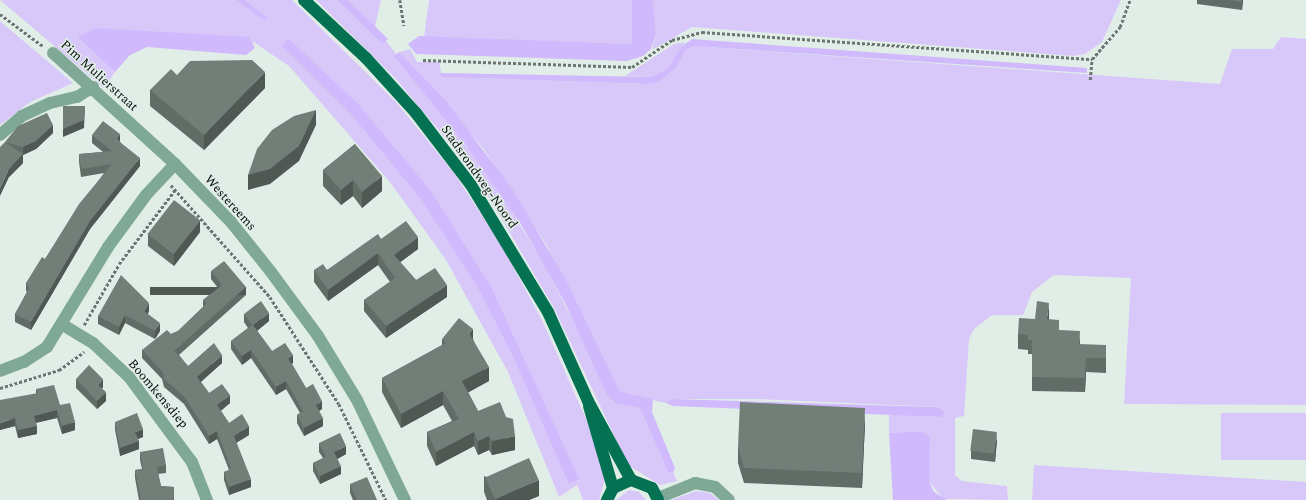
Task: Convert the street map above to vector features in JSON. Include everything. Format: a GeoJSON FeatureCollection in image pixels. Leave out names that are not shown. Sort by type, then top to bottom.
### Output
{"type":"FeatureCollection","features":[{"type":"Feature","properties":{"kind":"main road","name":"Stadsrondweg-Noord"},"geometry":{"type":"LineString","coordinates":[[304,0],[366,58],[416,113],[471,185],[548,312],[588,401],[631,480]]}},
{"type":"Feature","properties":{"kind":"main road","name":"Stadsrondweg-Noord"},"geometry":{"type":"LineString","coordinates":[[588,401],[613,488]]}},
{"type":"Feature","properties":{"kind":"main road"},"geometry":{"type":"LineString","coordinates":[[606,500],[613,488],[631,480],[642,482],[658,499]]}},
{"type":"Feature","properties":{"kind":"street","name":"Pim Mulierstraat"},"geometry":{"type":"LineString","coordinates":[[53,53],[93,87],[175,164]]}},
{"type":"Feature","properties":{"kind":"street"},"geometry":{"type":"LineString","coordinates":[[0,135],[22,116],[50,103],[77,97],[93,87]]}},
{"type":"Feature","properties":{"kind":"street"},"geometry":{"type":"LineString","coordinates":[[0,371],[24,362],[48,347],[63,325],[108,247],[175,164]]}},
{"type":"Feature","properties":{"kind":"street","name":"Westereems"},"geometry":{"type":"LineString","coordinates":[[175,164],[231,222],[318,336],[357,400],[405,500]]}},
{"type":"Feature","properties":{"kind":"street","name":"Boomkensdiep"},"geometry":{"type":"LineString","coordinates":[[63,325],[93,344],[129,377],[167,424],[192,462],[207,500]]}},
{"type":"Feature","properties":{"kind":"street"},"geometry":{"type":"LineString","coordinates":[[658,499],[695,483],[715,487],[729,500]]}},
{"type":"Feature","properties":{"kind":"path"},"geometry":{"type":"LineString","coordinates":[[400,0],[404,26]]}},
{"type":"Feature","properties":{"kind":"path"},"geometry":{"type":"LineString","coordinates":[[1090,80],[1092,59],[1120,27],[1130,0]]}},
{"type":"Feature","properties":{"kind":"path","name":"Pim Mulierstraat"},"geometry":{"type":"LineString","coordinates":[[0,14],[53,53]]}},
{"type":"Feature","properties":{"kind":"path"},"geometry":{"type":"LineString","coordinates":[[422,60],[632,67],[672,40],[702,32],[1092,59]]}},
{"type":"Feature","properties":{"kind":"path"},"geometry":{"type":"LineString","coordinates":[[163,177],[270,297],[339,404],[386,500]]}},
{"type":"Feature","properties":{"kind":"path"},"geometry":{"type":"LineString","coordinates":[[79,335],[119,264],[175,190]]}},
{"type":"Feature","properties":{"kind":"path"},"geometry":{"type":"LineString","coordinates":[[0,388],[59,370],[93,344]]}},
{"type":"Feature","properties":{"kind":"shaded area"},"geometry":{"type":"Polygon","coordinates":[[[0,0],[292,0],[396,102],[454,173],[501,245],[542,320],[590,428],[605,479],[599,500],[583,500],[577,485],[559,497],[508,372],[446,260],[390,182],[289,66],[255,43],[95,28],[77,37],[115,72],[104,88],[0,0]]]}},
{"type":"Feature","properties":{"kind":"shaded area"},"geometry":{"type":"Polygon","coordinates":[[[236,0],[244,0],[268,18],[264,20],[236,0]]]}},
{"type":"Feature","properties":{"kind":"shaded area"},"geometry":{"type":"Polygon","coordinates":[[[316,0],[337,0],[383,43],[386,41],[466,145],[495,184],[542,261],[592,357],[607,395],[615,403],[640,408],[668,472],[673,472],[677,481],[660,485],[628,465],[554,308],[490,199],[458,153],[395,78],[316,0]]]}},
{"type":"Feature","properties":{"kind":"shaded area"},"geometry":{"type":"Polygon","coordinates":[[[337,0],[348,0],[388,39],[383,44],[337,0]]]}},
{"type":"Feature","properties":{"kind":"shaded area"},"geometry":{"type":"Polygon","coordinates":[[[348,0],[381,0],[375,27],[348,0]]]}},
{"type":"Feature","properties":{"kind":"shaded area"},"geometry":{"type":"Polygon","coordinates":[[[429,0],[632,0],[633,44],[424,37],[429,0]]]}},
{"type":"Feature","properties":{"kind":"shaded area"},"geometry":{"type":"Polygon","coordinates":[[[632,0],[653,0],[656,34],[651,49],[643,56],[627,61],[416,54],[408,44],[419,36],[632,44],[632,0]]]}},
{"type":"Feature","properties":{"kind":"shaded area"},"geometry":{"type":"Polygon","coordinates":[[[653,0],[1121,0],[1102,42],[1085,54],[1073,56],[692,27],[652,50],[656,34],[653,0]]]}},
{"type":"Feature","properties":{"kind":"shaded area"},"geometry":{"type":"Polygon","coordinates":[[[0,21],[73,83],[30,102],[0,125],[0,21]]]}},
{"type":"Feature","properties":{"kind":"shaded area"},"geometry":{"type":"Polygon","coordinates":[[[95,28],[249,37],[255,48],[246,55],[147,47],[130,55],[115,72],[77,37],[95,28]]]}},
{"type":"Feature","properties":{"kind":"shaded area"},"geometry":{"type":"Polygon","coordinates":[[[1281,37],[1306,39],[1306,405],[1124,404],[1131,278],[1054,275],[1032,292],[1023,315],[992,315],[974,329],[969,339],[964,416],[955,418],[955,475],[962,481],[1007,486],[1008,500],[943,499],[929,481],[929,437],[921,431],[889,433],[889,414],[943,417],[937,407],[758,399],[671,399],[666,403],[620,393],[546,244],[483,148],[399,52],[410,49],[417,62],[439,62],[442,77],[648,84],[676,68],[686,50],[693,46],[1220,84],[1232,49],[1273,49],[1281,37]]]}},
{"type":"Feature","properties":{"kind":"shaded area"},"geometry":{"type":"Polygon","coordinates":[[[288,38],[358,104],[431,191],[491,287],[579,479],[569,484],[513,356],[477,286],[421,199],[350,113],[282,46],[288,38]]]}},
{"type":"Feature","properties":{"kind":"shaded area"},"geometry":{"type":"Polygon","coordinates":[[[692,39],[1087,68],[1087,73],[693,46],[686,50],[676,68],[658,82],[648,84],[442,77],[438,73],[651,77],[667,69],[681,47],[692,39]]]}},
{"type":"Feature","properties":{"kind":"shaded area"},"geometry":{"type":"Polygon","coordinates":[[[685,42],[667,69],[651,77],[625,76],[674,44],[685,42]]]}},
{"type":"Feature","properties":{"kind":"shaded area"},"geometry":{"type":"Polygon","coordinates":[[[399,52],[446,101],[513,190],[566,280],[620,392],[653,399],[652,412],[675,468],[673,472],[668,472],[640,408],[615,403],[607,395],[566,305],[522,226],[466,145],[394,56],[399,52]]]}},
{"type":"Feature","properties":{"kind":"shaded area"},"geometry":{"type":"Polygon","coordinates":[[[671,399],[937,407],[944,412],[943,417],[673,406],[666,403],[671,399]]]}},
{"type":"Feature","properties":{"kind":"shaded area"},"geometry":{"type":"Polygon","coordinates":[[[1221,413],[1306,413],[1306,460],[1221,460],[1221,413]]]}},
{"type":"Feature","properties":{"kind":"shaded area"},"geometry":{"type":"Polygon","coordinates":[[[921,431],[930,437],[929,481],[934,492],[947,500],[893,500],[889,433],[921,431]]]}},
{"type":"Feature","properties":{"kind":"shaded area"},"geometry":{"type":"Polygon","coordinates":[[[1034,465],[1306,482],[1306,500],[1032,500],[1034,465]]]}},
{"type":"Feature","properties":{"kind":"shaded area"},"geometry":{"type":"Polygon","coordinates":[[[629,490],[639,492],[646,500],[616,500],[629,490]]]}},
{"type":"Feature","properties":{"kind":"shaded area"},"geometry":{"type":"Polygon","coordinates":[[[696,491],[710,493],[719,500],[671,500],[696,491]]]}},
{"type":"Feature","properties":{"kind":"building"},"geometry":{"type":"Polygon","coordinates":[[[1230,0],[1242,0],[1242,2],[1230,0]]]}},
{"type":"Feature","properties":{"kind":"building"},"geometry":{"type":"Polygon","coordinates":[[[252,60],[265,72],[204,135],[150,90],[171,69],[177,75],[190,61],[252,60]]]}},
{"type":"Feature","properties":{"kind":"building"},"geometry":{"type":"Polygon","coordinates":[[[63,106],[85,106],[84,120],[63,129],[63,106]]]}},
{"type":"Feature","properties":{"kind":"building"},"geometry":{"type":"Polygon","coordinates":[[[316,110],[299,146],[270,169],[248,175],[257,149],[272,130],[294,116],[316,110]]]}},
{"type":"Feature","properties":{"kind":"building"},"geometry":{"type":"Polygon","coordinates":[[[47,113],[53,125],[36,141],[23,147],[5,142],[18,126],[47,113]]]}},
{"type":"Feature","properties":{"kind":"building"},"geometry":{"type":"Polygon","coordinates":[[[103,121],[120,134],[116,139],[140,158],[90,221],[31,322],[15,314],[29,288],[26,283],[42,257],[45,259],[79,204],[112,164],[81,169],[79,154],[112,151],[92,135],[103,121]]]}},
{"type":"Feature","properties":{"kind":"building"},"geometry":{"type":"Polygon","coordinates":[[[5,142],[23,154],[9,169],[0,188],[0,147],[5,142]]]}},
{"type":"Feature","properties":{"kind":"building"},"geometry":{"type":"Polygon","coordinates":[[[355,144],[382,176],[362,192],[353,180],[341,190],[323,170],[355,144]]]}},
{"type":"Feature","properties":{"kind":"building"},"geometry":{"type":"Polygon","coordinates":[[[174,200],[200,220],[174,254],[148,234],[174,200]]]}},
{"type":"Feature","properties":{"kind":"building"},"geometry":{"type":"Polygon","coordinates":[[[406,221],[418,237],[394,255],[416,280],[435,268],[447,285],[386,326],[364,300],[395,278],[378,253],[328,290],[314,270],[323,264],[327,270],[378,234],[381,239],[406,221]]]}},
{"type":"Feature","properties":{"kind":"building"},"geometry":{"type":"Polygon","coordinates":[[[224,261],[246,287],[174,351],[188,366],[214,343],[222,355],[197,377],[209,393],[222,384],[230,395],[217,405],[229,423],[242,414],[249,426],[234,436],[251,479],[229,487],[224,472],[231,469],[217,431],[209,436],[184,396],[164,379],[162,371],[142,350],[167,330],[171,334],[178,331],[206,304],[203,300],[222,285],[211,271],[224,261]]]}},
{"type":"Feature","properties":{"kind":"building"},"geometry":{"type":"Polygon","coordinates":[[[121,275],[149,303],[144,311],[160,323],[155,331],[125,315],[119,327],[98,316],[121,275]]]}},
{"type":"Feature","properties":{"kind":"building"},"geometry":{"type":"Polygon","coordinates":[[[261,301],[269,313],[253,325],[272,351],[285,343],[293,355],[288,358],[306,388],[313,384],[322,401],[316,405],[323,418],[304,428],[297,415],[303,411],[286,381],[276,387],[251,350],[242,356],[231,341],[252,325],[244,314],[261,301]]]}},
{"type":"Feature","properties":{"kind":"building"},"geometry":{"type":"Polygon","coordinates":[[[1037,301],[1049,303],[1047,319],[1059,320],[1059,330],[1080,331],[1079,344],[1106,345],[1106,358],[1086,358],[1085,378],[1032,377],[1032,340],[1028,340],[1028,335],[1018,334],[1019,318],[1035,319],[1037,301]]]}},
{"type":"Feature","properties":{"kind":"building"},"geometry":{"type":"Polygon","coordinates":[[[459,318],[473,329],[469,333],[489,367],[462,381],[478,411],[500,402],[506,417],[513,419],[515,436],[492,441],[489,436],[478,441],[474,432],[436,452],[427,432],[459,419],[443,391],[401,414],[382,378],[446,343],[442,339],[459,318]]]}},
{"type":"Feature","properties":{"kind":"building"},"geometry":{"type":"Polygon","coordinates":[[[89,365],[103,379],[98,385],[106,392],[97,401],[76,379],[89,365]]]}},
{"type":"Feature","properties":{"kind":"building"},"geometry":{"type":"Polygon","coordinates":[[[54,385],[60,405],[70,403],[75,422],[62,426],[57,410],[34,416],[37,426],[18,430],[15,418],[0,423],[0,400],[38,393],[36,389],[54,385]]]}},
{"type":"Feature","properties":{"kind":"building"},"geometry":{"type":"Polygon","coordinates":[[[740,402],[865,408],[862,473],[744,468],[738,447],[740,402]]]}},
{"type":"Feature","properties":{"kind":"building"},"geometry":{"type":"Polygon","coordinates":[[[137,413],[143,429],[135,432],[139,441],[120,448],[115,422],[137,413]]]}},
{"type":"Feature","properties":{"kind":"building"},"geometry":{"type":"Polygon","coordinates":[[[973,429],[997,432],[994,454],[970,451],[973,429]]]}},
{"type":"Feature","properties":{"kind":"building"},"geometry":{"type":"Polygon","coordinates":[[[340,433],[346,446],[334,452],[341,466],[320,476],[313,463],[326,457],[319,443],[340,433]]]}},
{"type":"Feature","properties":{"kind":"building"},"geometry":{"type":"Polygon","coordinates":[[[163,448],[166,465],[157,467],[161,486],[174,487],[173,500],[141,500],[135,470],[143,469],[140,452],[163,448]]]}},
{"type":"Feature","properties":{"kind":"building"},"geometry":{"type":"Polygon","coordinates":[[[529,458],[539,480],[495,499],[485,478],[529,458]]]}},
{"type":"Feature","properties":{"kind":"building"},"geometry":{"type":"Polygon","coordinates":[[[367,477],[377,500],[357,500],[350,484],[367,477]]]}}]}
